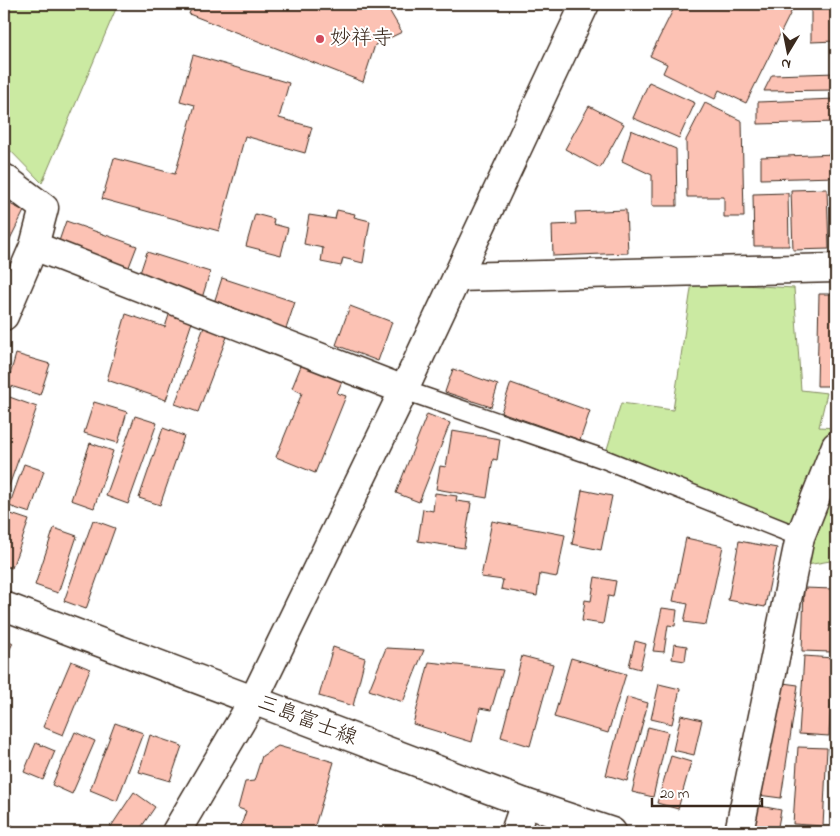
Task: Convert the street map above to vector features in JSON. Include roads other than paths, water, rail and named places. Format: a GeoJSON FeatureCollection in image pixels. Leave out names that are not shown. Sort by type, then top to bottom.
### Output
{"type":"FeatureCollection","features":[{"type":"Feature","properties":{"kind":"street"},"geometry":{"type":"LineString","coordinates":[[176,832],[253,701],[404,390],[585,4]]}},
{"type":"Feature","properties":{"kind":"street"},"geometry":{"type":"LineString","coordinates":[[4,178],[44,208],[34,246],[4,316]]}},
{"type":"Feature","properties":{"kind":"street"},"geometry":{"type":"LineString","coordinates":[[34,246],[404,390]]}},
{"type":"Feature","properties":{"kind":"street"},"geometry":{"type":"LineString","coordinates":[[457,277],[836,268]]}},
{"type":"Feature","properties":{"kind":"street"},"geometry":{"type":"LineString","coordinates":[[739,832],[800,537],[836,446]]}},
{"type":"Feature","properties":{"kind":"street","name":"三島富士線"},"geometry":{"type":"LineString","coordinates":[[4,606],[525,803],[612,832]]}},
{"type":"Feature","properties":{"kind":"street"},"geometry":{"type":"LineString","coordinates":[[515,832],[525,803]]}},
{"type":"Feature","properties":{"kind":"lane"},"geometry":{"type":"LineString","coordinates":[[404,390],[604,459],[800,537]]}},
{"type":"Feature","properties":{"kind":"place","name":"妙祥寺"},"geometry":{"type":"Point","coordinates":[320,39]}}]}
